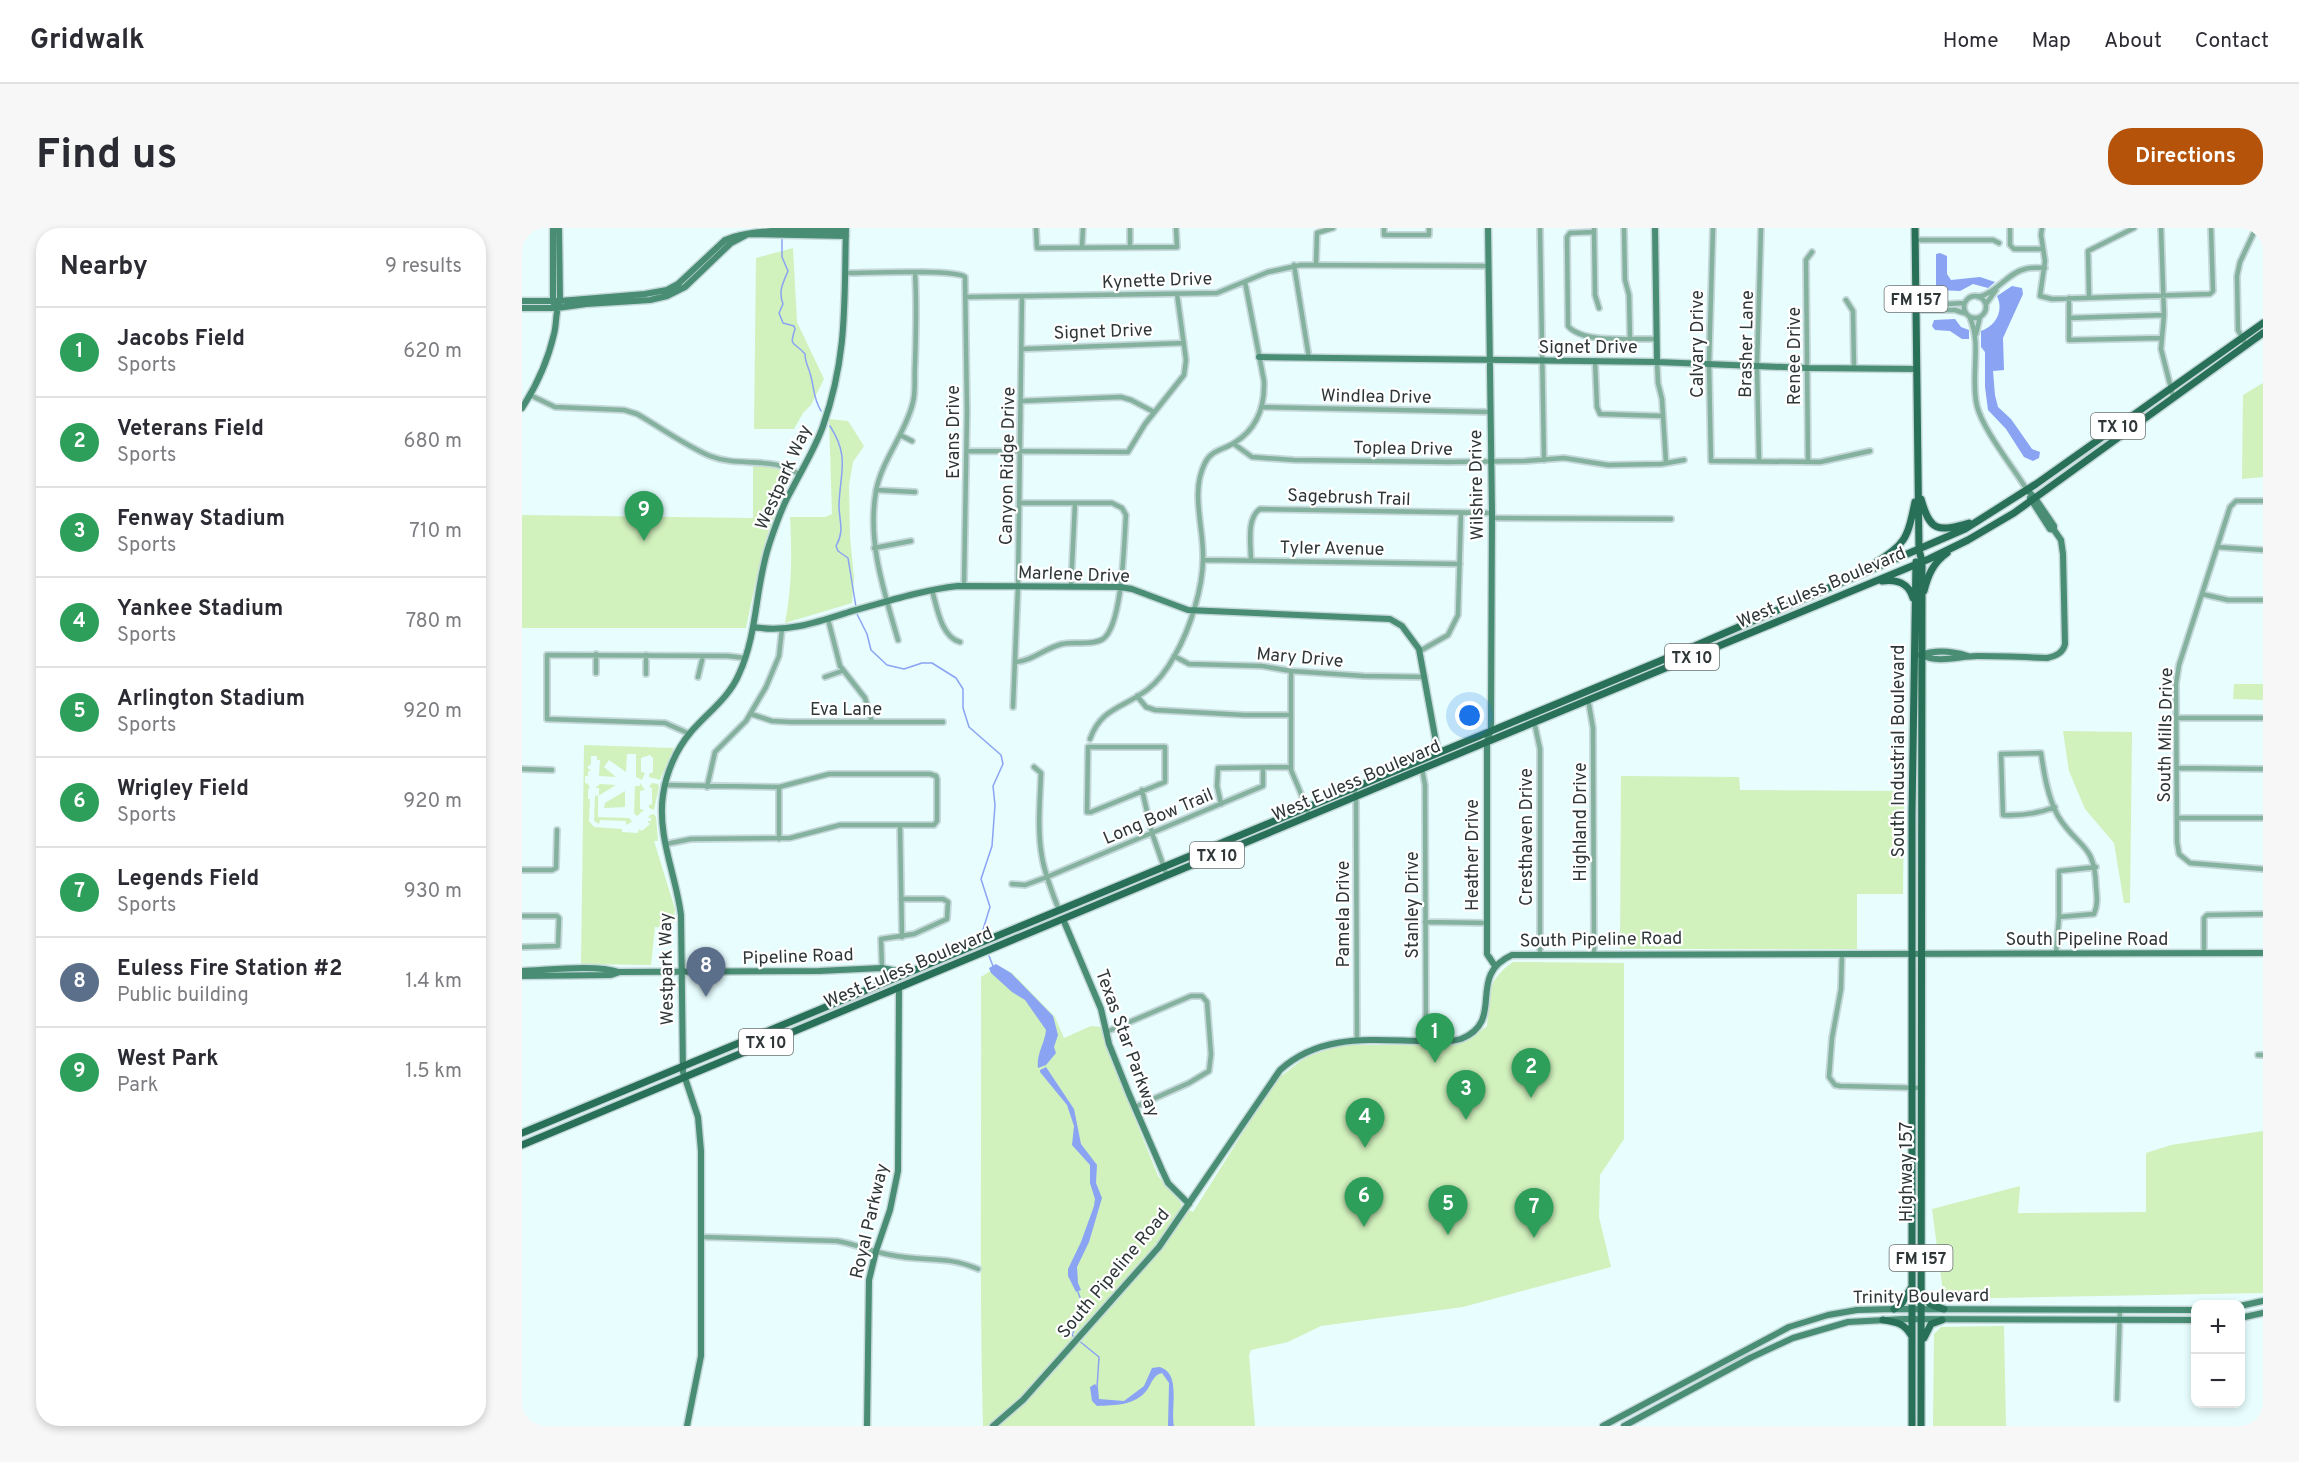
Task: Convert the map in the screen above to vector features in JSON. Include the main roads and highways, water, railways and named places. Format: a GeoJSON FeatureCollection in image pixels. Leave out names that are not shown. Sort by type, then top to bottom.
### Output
{"type":"FeatureCollection","features":[{"type":"Feature","properties":{"kind":"main road","name":"South Industrial Boulevard"},"geometry":{"type":"LineString","coordinates":[[1913,954],[1914,656],[1919,550],[1915,228]]}},
{"type":"Feature","properties":{"kind":"main road","name":"West Euless Boulevard"},"geometry":{"type":"LineString","coordinates":[[2244,342],[2263,323]]}},
{"type":"Feature","properties":{"kind":"main road","name":"West Euless Boulevard"},"geometry":{"type":"LineString","coordinates":[[522,1144],[1422,769],[1534,721],[1586,695],[1823,589],[1949,537],[2027,490],[2244,342],[2263,333]]}},
{"type":"Feature","properties":{"kind":"main road","name":"West Euless Boulevard"},"geometry":{"type":"LineString","coordinates":[[522,1133],[1491,730],[1828,601],[1918,563],[1968,540],[2033,499],[2173,392]]}},
{"type":"Feature","properties":{"kind":"main road"},"geometry":{"type":"LineString","coordinates":[[1918,494],[1926,519],[1940,528],[1954,527],[1985,516]]}},
{"type":"Feature","properties":{"kind":"main road"},"geometry":{"type":"LineString","coordinates":[[1860,573],[1902,544],[1909,530],[1918,494]]}},
{"type":"Feature","properties":{"kind":"main road"},"geometry":{"type":"LineString","coordinates":[[1918,607],[1930,571],[1937,562],[1968,540]]}},
{"type":"Feature","properties":{"kind":"main road"},"geometry":{"type":"LineString","coordinates":[[1876,581],[1897,581],[1907,586],[1918,607]]}},
{"type":"Feature","properties":{"kind":"main road"},"geometry":{"type":"LineString","coordinates":[[1823,589],[1828,601]]}},
{"type":"Feature","properties":{"kind":"main road","name":"South Industrial Boulevard"},"geometry":{"type":"LineString","coordinates":[[1918,607],[1922,655],[1922,954]]}},
{"type":"Feature","properties":{"kind":"main road"},"geometry":{"type":"LineString","coordinates":[[1769,624],[1768,619],[1774,611]]}},
{"type":"Feature","properties":{"kind":"main road"},"geometry":{"type":"LineString","coordinates":[[1913,740],[1922,740]]}},
{"type":"Feature","properties":{"kind":"main road"},"geometry":{"type":"LineString","coordinates":[[1059,910],[1063,919]]}},
{"type":"Feature","properties":{"kind":"main road","name":"Highway 157"},"geometry":{"type":"LineString","coordinates":[[1912,1426],[1913,954]]}},
{"type":"Feature","properties":{"kind":"main road","name":"Highway 157"},"geometry":{"type":"LineString","coordinates":[[1921,1426],[1922,954]]}},
{"type":"Feature","properties":{"kind":"main road"},"geometry":{"type":"LineString","coordinates":[[899,987],[904,980],[936,966],[937,961]]}},
{"type":"Feature","properties":{"kind":"main road"},"geometry":{"type":"LineString","coordinates":[[849,1008],[853,1003],[895,984],[899,977]]}},
{"type":"Feature","properties":{"kind":"main road"},"geometry":{"type":"LineString","coordinates":[[792,1022],[793,1031]]}},
{"type":"Feature","properties":{"kind":"main road"},"geometry":{"type":"LineString","coordinates":[[534,1128],[539,1138]]}},
{"type":"Feature","properties":{"kind":"main road"},"geometry":{"type":"LineString","coordinates":[[1894,1309],[1902,1303],[1912,1286]]}},
{"type":"Feature","properties":{"kind":"main road"},"geometry":{"type":"LineString","coordinates":[[1921,1293],[1926,1301],[1944,1309]]}},
{"type":"Feature","properties":{"kind":"main road"},"geometry":{"type":"LineString","coordinates":[[1883,1320],[1901,1323],[1907,1328],[1912,1338]]}},
{"type":"Feature","properties":{"kind":"main road"},"geometry":{"type":"LineString","coordinates":[[1922,1343],[1931,1324],[1942,1320]]}},
{"type":"Feature","properties":{"kind":"water"},"geometry":{"type":"Polygon","coordinates":[[[1936,254],[1947,256],[1947,274],[1951,280],[1980,277],[1995,282],[1988,288],[1973,284],[1960,291],[1938,290],[1936,287],[1936,254]]]}},
{"type":"Feature","properties":{"kind":"water"},"geometry":{"type":"Polygon","coordinates":[[[2012,286],[2022,288],[2023,294],[2003,338],[2004,370],[1993,371],[1995,395],[1998,407],[2011,419],[2032,449],[2040,452],[2039,458],[2033,461],[2024,457],[2006,429],[1988,410],[1985,387],[1985,352],[1981,347],[1981,331],[1991,326],[1997,317],[2000,307],[1997,296],[2012,286]]]}},
{"type":"Feature","properties":{"kind":"water"},"geometry":{"type":"Polygon","coordinates":[[[1955,319],[1961,327],[1969,330],[1969,339],[1962,339],[1950,331],[1935,330],[1932,326],[1934,320],[1955,319]]]}},
{"type":"Feature","properties":{"kind":"water"},"geometry":{"type":"Polygon","coordinates":[[[996,964],[1011,973],[1053,1016],[1058,1035],[1054,1047],[1056,1053],[1046,1065],[1038,1068],[1038,1058],[1046,1030],[1025,1000],[1012,992],[991,973],[989,968],[996,964]]]}},
{"type":"Feature","properties":{"kind":"water"},"geometry":{"type":"Polygon","coordinates":[[[1046,1067],[1074,1109],[1081,1144],[1097,1165],[1096,1183],[1102,1198],[1089,1242],[1077,1267],[1081,1290],[1076,1292],[1068,1276],[1068,1269],[1081,1242],[1095,1199],[1090,1183],[1090,1165],[1072,1145],[1074,1126],[1067,1105],[1040,1072],[1046,1067]]]}},
{"type":"Feature","properties":{"kind":"water"},"geometry":{"type":"Polygon","coordinates":[[[1159,1367],[1166,1370],[1173,1383],[1174,1426],[1168,1426],[1169,1383],[1162,1373],[1155,1377],[1142,1395],[1131,1402],[1097,1406],[1092,1401],[1090,1387],[1095,1384],[1098,1388],[1099,1399],[1124,1401],[1144,1386],[1152,1368],[1159,1367]]]}},
{"type":"Feature","properties":{"kind":"waterway"},"geometry":{"type":"LineString","coordinates":[[782,239],[782,257],[788,271],[782,287],[783,304],[779,313],[783,323],[794,326],[792,342],[805,354],[821,411]]}},
{"type":"Feature","properties":{"kind":"waterway"},"geometry":{"type":"LineString","coordinates":[[830,426],[842,456],[839,505],[841,530],[836,546],[838,551],[848,558],[856,607]]}},
{"type":"Feature","properties":{"kind":"waterway"},"geometry":{"type":"LineString","coordinates":[[857,614],[867,634],[871,650],[887,665],[904,669],[922,663],[932,663],[956,678],[963,689],[963,708],[969,727],[1001,755],[1003,764],[993,786],[995,805],[992,846],[981,879],[990,907],[981,936]]}},
{"type":"Feature","properties":{"kind":"waterway"},"geometry":{"type":"LineString","coordinates":[[989,956],[993,966]]}},
{"type":"Feature","properties":{"kind":"waterway"},"geometry":{"type":"LineString","coordinates":[[1074,1337],[1072,1335],[1081,1308],[1078,1292]]}},
{"type":"Feature","properties":{"kind":"waterway"},"geometry":{"type":"LineString","coordinates":[[1078,1340],[1099,1357],[1097,1388]]}},
{"type":"Feature","properties":{"kind":"place","name":"West Park"},"geometry":{"type":"Point","coordinates":[644,541]}},
{"type":"Feature","properties":{"kind":"place","name":"Euless Fire Station #2"},"geometry":{"type":"Point","coordinates":[706,997]}},
{"type":"Feature","properties":{"kind":"place","name":"Jacobs Field"},"geometry":{"type":"Point","coordinates":[1435,1063]}},
{"type":"Feature","properties":{"kind":"place","name":"Veterans Field"},"geometry":{"type":"Point","coordinates":[1531,1098]}},
{"type":"Feature","properties":{"kind":"place","name":"Fenway Stadium"},"geometry":{"type":"Point","coordinates":[1466,1120]}},
{"type":"Feature","properties":{"kind":"place","name":"Yankee Stadium"},"geometry":{"type":"Point","coordinates":[1365,1148]}},
{"type":"Feature","properties":{"kind":"place","name":"Wrigley Field"},"geometry":{"type":"Point","coordinates":[1364,1227]}},
{"type":"Feature","properties":{"kind":"place","name":"Arlington Stadium"},"geometry":{"type":"Point","coordinates":[1448,1235]}},
{"type":"Feature","properties":{"kind":"place","name":"Legends Field"},"geometry":{"type":"Point","coordinates":[1534,1238]}}]}
